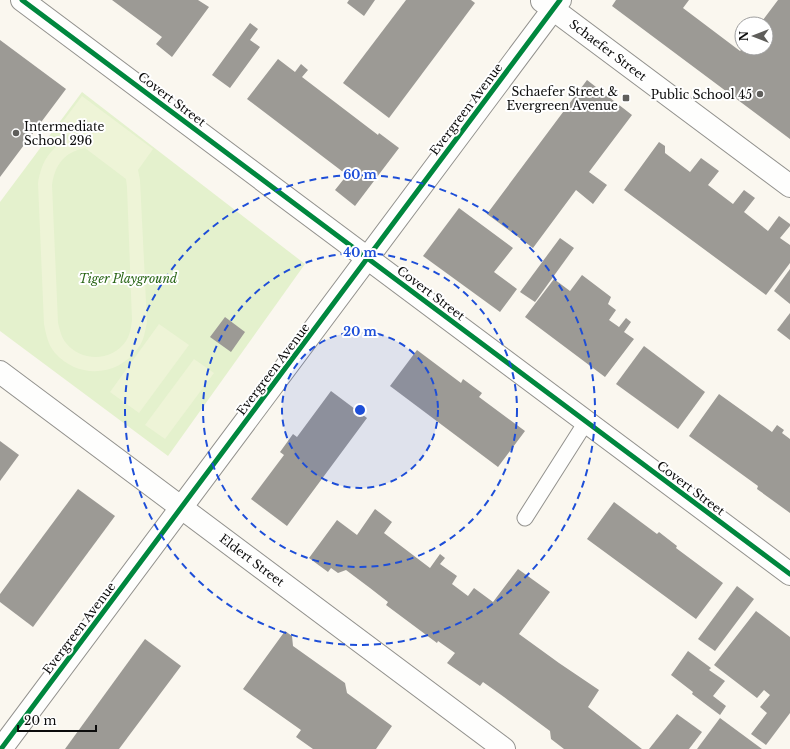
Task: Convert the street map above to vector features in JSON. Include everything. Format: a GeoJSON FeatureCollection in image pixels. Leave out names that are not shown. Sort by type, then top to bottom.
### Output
{"type":"FeatureCollection","features":[{"type":"Feature","properties":{"kind":"street","name":"Covert Street"},"geometry":{"type":"LineString","coordinates":[[22,0],[790,574]]}},
{"type":"Feature","properties":{"kind":"street","name":"Evergreen Avenue"},"geometry":{"type":"LineString","coordinates":[[1,749],[367,258],[552,3]]}},
{"type":"Feature","properties":{"kind":"street","name":"Schaefer Street"},"geometry":{"type":"LineString","coordinates":[[552,3],[790,186]]}},
{"type":"Feature","properties":{"kind":"street","name":"Eldert Street"},"geometry":{"type":"LineString","coordinates":[[0,372],[504,749]]}},
{"type":"Feature","properties":{"kind":"lane"},"geometry":{"type":"LineString","coordinates":[[525,518],[586,422]]}},
{"type":"Feature","properties":{"kind":"green space","name":"Tiger Playground"},"geometry":{"type":"Polygon","coordinates":[[[82,92],[305,264],[168,456],[0,331],[0,202],[82,92]]]}},
{"type":"Feature","properties":{"kind":"green space"},"geometry":{"type":"Polygon","coordinates":[[[82,96],[153,149],[138,170],[140,180],[147,322],[143,339],[130,358],[120,365],[109,369],[98,371],[86,370],[75,367],[64,361],[55,353],[51,346],[44,324],[38,183],[44,162],[48,156],[57,146],[70,137],[58,128],[82,96]],[[85,148],[66,156],[55,171],[53,178],[52,185],[58,323],[66,343],[80,354],[88,356],[105,356],[113,353],[126,341],[131,329],[132,320],[126,179],[85,148]]]}},
{"type":"Feature","properties":{"kind":"green space"},"geometry":{"type":"Polygon","coordinates":[[[159,324],[189,345],[139,413],[110,392],[159,324]]]}},
{"type":"Feature","properties":{"kind":"green space"},"geometry":{"type":"Polygon","coordinates":[[[194,359],[214,373],[165,439],[145,425],[194,359]]]}},
{"type":"Feature","properties":{"kind":"building"},"geometry":{"type":"Polygon","coordinates":[[[112,0],[198,0],[209,7],[172,57],[156,44],[162,37],[112,0]]]}},
{"type":"Feature","properties":{"kind":"building"},"geometry":{"type":"Polygon","coordinates":[[[349,0],[375,0],[364,16],[347,3],[349,0]]]}},
{"type":"Feature","properties":{"kind":"building"},"geometry":{"type":"Polygon","coordinates":[[[406,0],[471,0],[475,3],[389,118],[343,83],[406,0]]]}},
{"type":"Feature","properties":{"kind":"building","name":"Public School 45"},"geometry":{"type":"Polygon","coordinates":[[[616,0],[689,0],[683,8],[734,46],[734,56],[774,56],[774,16],[766,16],[778,0],[790,0],[790,139],[612,6],[616,0]]]}},
{"type":"Feature","properties":{"kind":"building"},"geometry":{"type":"Polygon","coordinates":[[[250,23],[258,29],[250,40],[260,47],[230,88],[212,75],[250,23]]]}},
{"type":"Feature","properties":{"kind":"building","name":"Intermediate School 296"},"geometry":{"type":"Polygon","coordinates":[[[0,40],[66,89],[0,177],[0,40]]]}},
{"type":"Feature","properties":{"kind":"building"},"geometry":{"type":"Polygon","coordinates":[[[278,59],[295,72],[301,64],[308,70],[302,77],[378,135],[379,133],[399,148],[355,206],[335,190],[347,175],[247,99],[278,59]]]}},
{"type":"Feature","properties":{"kind":"building"},"geometry":{"type":"Polygon","coordinates":[[[587,80],[632,115],[589,172],[607,185],[593,204],[576,190],[533,248],[487,214],[587,80]]]}},
{"type":"Feature","properties":{"kind":"building"},"geometry":{"type":"Polygon","coordinates":[[[659,142],[665,146],[665,153],[690,172],[701,158],[719,171],[708,185],[733,204],[744,190],[755,198],[744,212],[768,231],[779,216],[790,224],[780,238],[790,245],[790,263],[766,295],[624,190],[659,142]]]}},
{"type":"Feature","properties":{"kind":"building"},"geometry":{"type":"Polygon","coordinates":[[[459,208],[513,248],[494,272],[517,289],[500,312],[423,256],[459,208]]]}},
{"type":"Feature","properties":{"kind":"building"},"geometry":{"type":"Polygon","coordinates":[[[560,238],[574,248],[535,302],[520,292],[560,238]]]}},
{"type":"Feature","properties":{"kind":"building"},"geometry":{"type":"Polygon","coordinates":[[[790,269],[790,304],[774,291],[790,269]]]}},
{"type":"Feature","properties":{"kind":"building"},"geometry":{"type":"Polygon","coordinates":[[[582,275],[611,297],[608,304],[616,310],[609,320],[619,327],[626,318],[631,322],[624,332],[634,339],[605,377],[525,317],[554,279],[570,291],[582,275]]]}},
{"type":"Feature","properties":{"kind":"building"},"geometry":{"type":"Polygon","coordinates":[[[790,313],[790,340],[777,330],[790,313]]]}},
{"type":"Feature","properties":{"kind":"building"},"geometry":{"type":"Polygon","coordinates":[[[225,317],[245,332],[231,352],[210,337],[225,317]]]}},
{"type":"Feature","properties":{"kind":"building"},"geometry":{"type":"Polygon","coordinates":[[[644,346],[705,392],[678,429],[616,384],[644,346]]]}},
{"type":"Feature","properties":{"kind":"building"},"geometry":{"type":"Polygon","coordinates":[[[417,350],[461,383],[463,379],[482,393],[479,397],[525,431],[498,467],[390,386],[417,350]]]}},
{"type":"Feature","properties":{"kind":"building"},"geometry":{"type":"Polygon","coordinates":[[[331,391],[367,418],[287,526],[251,499],[284,455],[280,452],[293,434],[297,437],[331,391]]]}},
{"type":"Feature","properties":{"kind":"building"},"geometry":{"type":"Polygon","coordinates":[[[719,394],[772,432],[777,425],[784,430],[782,433],[790,439],[790,513],[757,489],[758,486],[689,436],[719,394]]]}},
{"type":"Feature","properties":{"kind":"building"},"geometry":{"type":"Polygon","coordinates":[[[0,441],[19,455],[0,481],[0,441]]]}},
{"type":"Feature","properties":{"kind":"building"},"geometry":{"type":"Polygon","coordinates":[[[78,489],[115,516],[33,627],[0,602],[0,594],[78,489]]]}},
{"type":"Feature","properties":{"kind":"building"},"geometry":{"type":"Polygon","coordinates":[[[614,502],[657,534],[659,532],[677,546],[676,548],[723,583],[696,619],[587,539],[614,502]]]}},
{"type":"Feature","properties":{"kind":"building"},"geometry":{"type":"Polygon","coordinates":[[[375,509],[392,522],[384,533],[430,568],[440,554],[445,558],[440,564],[457,576],[452,584],[468,596],[474,588],[493,602],[518,569],[550,592],[519,634],[599,690],[588,707],[642,749],[564,749],[551,739],[550,731],[504,697],[483,682],[480,686],[447,663],[455,653],[438,641],[437,643],[386,605],[388,602],[346,570],[338,573],[331,568],[328,572],[309,558],[337,520],[357,535],[375,509]]]}},
{"type":"Feature","properties":{"kind":"building"},"geometry":{"type":"Polygon","coordinates":[[[737,586],[754,599],[715,651],[698,639],[737,586]]]}},
{"type":"Feature","properties":{"kind":"building"},"geometry":{"type":"Polygon","coordinates":[[[756,611],[790,637],[790,713],[766,745],[751,734],[767,713],[760,707],[770,695],[764,690],[757,698],[714,665],[756,611]]]}},
{"type":"Feature","properties":{"kind":"building"},"geometry":{"type":"Polygon","coordinates":[[[285,631],[292,636],[293,646],[345,683],[347,693],[392,726],[376,749],[313,749],[296,737],[301,730],[243,689],[285,631]]]}},
{"type":"Feature","properties":{"kind":"building"},"geometry":{"type":"Polygon","coordinates":[[[145,639],[181,666],[119,749],[65,749],[145,639]]]}},
{"type":"Feature","properties":{"kind":"building"},"geometry":{"type":"Polygon","coordinates":[[[688,651],[711,668],[709,670],[725,681],[713,696],[726,706],[720,715],[692,694],[693,692],[671,675],[688,651]]]}},
{"type":"Feature","properties":{"kind":"building"},"geometry":{"type":"Polygon","coordinates":[[[677,714],[702,732],[689,749],[649,749],[677,714]]]}},
{"type":"Feature","properties":{"kind":"building"},"geometry":{"type":"Polygon","coordinates":[[[720,718],[762,749],[697,749],[720,718]]]}},
{"type":"Feature","properties":{"kind":"cycle path"},"geometry":{"type":"LineString","coordinates":[[22,0],[790,574]]}},
{"type":"Feature","properties":{"kind":"cycle path"},"geometry":{"type":"LineString","coordinates":[[1,749],[560,0]]}},
{"type":"Feature","properties":{"kind":"place","name":"Public School 45"},"geometry":{"type":"Point","coordinates":[760,94]}},
{"type":"Feature","properties":{"kind":"place","name":"Schaefer Street & Evergreen Avenue"},"geometry":{"type":"Point","coordinates":[626,98]}},
{"type":"Feature","properties":{"kind":"place","name":"Intermediate School 296"},"geometry":{"type":"Point","coordinates":[16,133]}}]}
